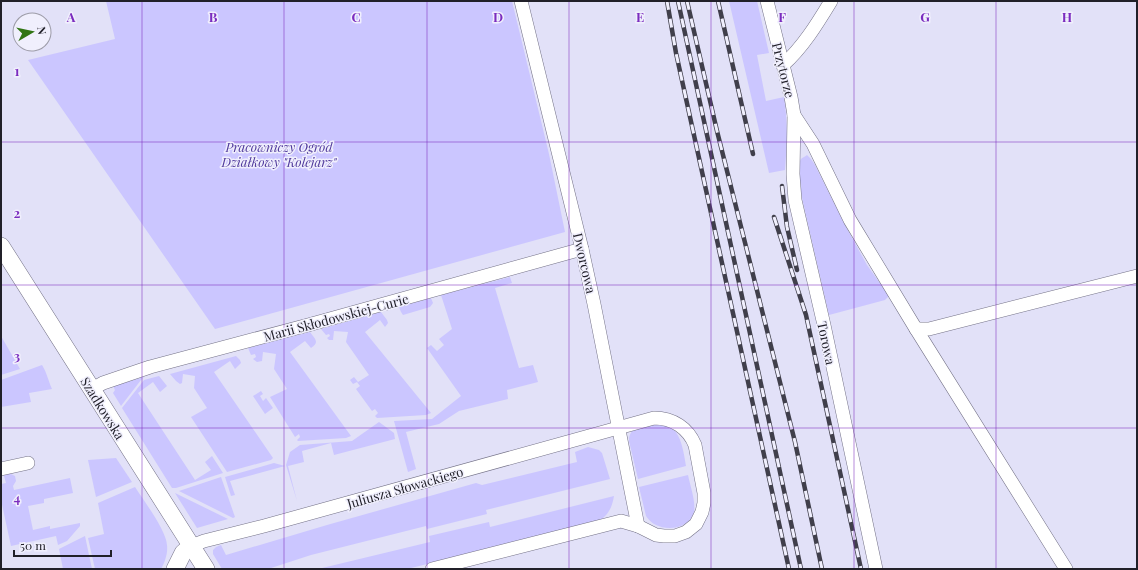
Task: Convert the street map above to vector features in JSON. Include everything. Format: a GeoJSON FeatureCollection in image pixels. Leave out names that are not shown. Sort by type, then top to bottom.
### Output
{"type":"FeatureCollection","features":[{"type":"Feature","properties":{"kind":"street","name":"Dworcowa"},"geometry":{"type":"LineString","coordinates":[[522,1],[582,249],[638,526]]}},
{"type":"Feature","properties":{"kind":"street","name":"Przytorze"},"geometry":{"type":"LineString","coordinates":[[767,1],[794,115]]}},
{"type":"Feature","properties":{"kind":"street"},"geometry":{"type":"LineString","coordinates":[[783,65],[807,39],[831,1]]}},
{"type":"Feature","properties":{"kind":"street"},"geometry":{"type":"LineString","coordinates":[[794,115],[813,144],[850,220],[916,329],[1066,569]]}},
{"type":"Feature","properties":{"kind":"street","name":"Torowa"},"geometry":{"type":"LineString","coordinates":[[794,115],[793,174],[795,200],[876,569]]}},
{"type":"Feature","properties":{"kind":"street","name":"Szadkowska"},"geometry":{"type":"LineString","coordinates":[[1,246],[206,569]]}},
{"type":"Feature","properties":{"kind":"street","name":"Marii Skłodowskiej-Curie"},"geometry":{"type":"LineString","coordinates":[[92,389],[102,383],[150,367],[582,249]]}},
{"type":"Feature","properties":{"kind":"street"},"geometry":{"type":"LineString","coordinates":[[916,329],[929,329],[1137,276]]}},
{"type":"Feature","properties":{"kind":"street","name":"Juliusza Słowackiego"},"geometry":{"type":"LineString","coordinates":[[191,546],[654,418],[671,420],[687,431],[692,438],[695,445],[704,493],[704,503],[702,512],[696,524],[686,532],[675,536],[656,535],[638,526],[621,521],[432,569]]}},
{"type":"Feature","properties":{"kind":"street"},"geometry":{"type":"LineString","coordinates":[[1,469],[28,463]]}},
{"type":"Feature","properties":{"kind":"street"},"geometry":{"type":"LineString","coordinates":[[175,569],[183,553],[191,546]]}},
{"type":"Feature","properties":{"kind":"green space","name":"Pracowniczy Ogród Działkowy \"Kolejarz\""},"geometry":{"type":"Polygon","coordinates":[[[106,1],[512,1],[549,154],[565,232],[215,329],[28,60],[115,39],[106,1]]]}},
{"type":"Feature","properties":{"kind":"green space"},"geometry":{"type":"Polygon","coordinates":[[[729,1],[757,1],[769,53],[757,55],[766,101],[784,97],[787,134],[785,170],[769,173],[729,1]]]}},
{"type":"Feature","properties":{"kind":"green space"},"geometry":{"type":"Polygon","coordinates":[[[807,155],[815,165],[867,265],[889,296],[885,300],[829,315],[802,195],[799,172],[800,162],[801,159],[807,155]]]}},
{"type":"Feature","properties":{"kind":"green space"},"geometry":{"type":"Polygon","coordinates":[[[510,277],[512,283],[495,288],[519,368],[533,365],[538,382],[507,390],[508,399],[459,411],[439,424],[406,432],[416,469],[408,472],[394,421],[432,419],[461,396],[427,348],[431,345],[437,351],[444,345],[439,339],[452,329],[441,295],[510,277]]]}},
{"type":"Feature","properties":{"kind":"green space"},"geometry":{"type":"Polygon","coordinates":[[[431,298],[433,303],[430,307],[403,315],[399,307],[431,298]]]}},
{"type":"Feature","properties":{"kind":"green space"},"geometry":{"type":"Polygon","coordinates":[[[381,312],[388,323],[385,327],[380,320],[365,332],[431,413],[426,415],[377,418],[375,416],[378,413],[375,409],[372,411],[356,389],[360,386],[357,382],[353,384],[350,380],[354,377],[358,382],[369,375],[346,342],[348,332],[334,331],[333,340],[329,340],[327,338],[330,336],[329,334],[326,335],[321,329],[381,312]]]}},
{"type":"Feature","properties":{"kind":"green space"},"geometry":{"type":"Polygon","coordinates":[[[310,332],[316,340],[314,346],[311,348],[305,341],[290,352],[351,436],[346,438],[298,441],[297,440],[300,437],[299,434],[295,437],[270,397],[287,389],[274,369],[276,354],[263,352],[262,361],[257,362],[253,359],[256,357],[255,354],[251,355],[248,348],[310,332]]]}},
{"type":"Feature","properties":{"kind":"green space"},"geometry":{"type":"Polygon","coordinates":[[[1,336],[20,369],[1,375],[1,336]]]}},
{"type":"Feature","properties":{"kind":"green space"},"geometry":{"type":"Polygon","coordinates":[[[236,356],[241,363],[235,369],[230,361],[214,372],[273,458],[271,460],[227,472],[191,417],[207,408],[194,388],[195,376],[183,374],[182,383],[180,384],[170,374],[236,356]]]}},
{"type":"Feature","properties":{"kind":"green space"},"geometry":{"type":"Polygon","coordinates":[[[42,365],[52,389],[29,393],[31,402],[1,407],[1,380],[42,365]]]}},
{"type":"Feature","properties":{"kind":"green space"},"geometry":{"type":"Polygon","coordinates":[[[159,376],[167,386],[160,392],[153,382],[138,393],[195,480],[211,470],[205,462],[212,456],[223,473],[172,488],[122,408],[144,380],[159,376]]]}},
{"type":"Feature","properties":{"kind":"green space"},"geometry":{"type":"Polygon","coordinates":[[[144,377],[121,406],[113,393],[115,390],[113,386],[144,377]]]}},
{"type":"Feature","properties":{"kind":"green space"},"geometry":{"type":"Polygon","coordinates":[[[261,391],[263,394],[260,396],[263,401],[266,398],[273,408],[265,414],[253,396],[261,391]]]}},
{"type":"Feature","properties":{"kind":"green space"},"geometry":{"type":"Polygon","coordinates":[[[379,422],[394,433],[395,439],[334,455],[331,443],[302,451],[304,462],[288,466],[297,501],[286,465],[290,452],[300,445],[352,441],[379,422]]]}},
{"type":"Feature","properties":{"kind":"green space"},"geometry":{"type":"Polygon","coordinates":[[[655,424],[668,426],[676,432],[681,443],[686,466],[638,479],[629,441],[631,432],[646,425],[655,424]]]}},
{"type":"Feature","properties":{"kind":"green space"},"geometry":{"type":"Polygon","coordinates":[[[588,447],[599,450],[602,453],[610,479],[486,510],[487,514],[427,529],[426,526],[311,555],[268,569],[222,569],[213,554],[213,550],[221,545],[226,555],[476,483],[482,485],[577,462],[575,452],[588,447]]]}},
{"type":"Feature","properties":{"kind":"green space"},"geometry":{"type":"Polygon","coordinates":[[[116,458],[132,482],[96,497],[88,460],[116,458]]]}},
{"type":"Feature","properties":{"kind":"green space"},"geometry":{"type":"Polygon","coordinates":[[[274,463],[285,466],[230,481],[235,495],[231,496],[225,477],[274,463]]]}},
{"type":"Feature","properties":{"kind":"green space"},"geometry":{"type":"Polygon","coordinates":[[[9,473],[15,476],[16,481],[13,486],[14,490],[70,478],[73,493],[44,499],[44,503],[28,506],[33,530],[50,526],[50,529],[80,523],[80,526],[67,541],[58,545],[56,536],[11,546],[1,500],[1,484],[6,483],[4,476],[9,473]]]}},
{"type":"Feature","properties":{"kind":"green space"},"geometry":{"type":"Polygon","coordinates":[[[688,475],[694,503],[694,512],[691,518],[686,523],[672,528],[657,526],[651,522],[646,516],[639,487],[688,475]]]}},
{"type":"Feature","properties":{"kind":"green space"},"geometry":{"type":"Polygon","coordinates":[[[221,477],[235,517],[233,518],[179,491],[221,477]]]}},
{"type":"Feature","properties":{"kind":"green space"},"geometry":{"type":"Polygon","coordinates":[[[135,487],[154,516],[166,539],[166,557],[161,569],[95,569],[88,538],[104,534],[98,503],[135,487]]]}},
{"type":"Feature","properties":{"kind":"green space"},"geometry":{"type":"Polygon","coordinates":[[[175,493],[228,519],[197,528],[175,493]]]}},
{"type":"Feature","properties":{"kind":"green space"},"geometry":{"type":"Polygon","coordinates":[[[614,496],[609,511],[597,522],[407,569],[318,569],[430,542],[429,536],[489,522],[490,527],[614,496]]]}},
{"type":"Feature","properties":{"kind":"green space"},"geometry":{"type":"Polygon","coordinates":[[[85,536],[92,569],[63,569],[59,549],[85,536]]]}},
{"type":"Feature","properties":{"kind":"railway"},"geometry":{"type":"LineString","coordinates":[[667,1],[676,53],[789,569]]}},
{"type":"Feature","properties":{"kind":"railway"},"geometry":{"type":"LineString","coordinates":[[678,1],[801,569]]}},
{"type":"Feature","properties":{"kind":"railway"},"geometry":{"type":"LineString","coordinates":[[687,1],[717,131],[795,442],[822,569]]}},
{"type":"Feature","properties":{"kind":"railway"},"geometry":{"type":"LineString","coordinates":[[718,1],[753,154]]}},
{"type":"Feature","properties":{"kind":"railway"},"geometry":{"type":"LineString","coordinates":[[782,186],[787,227],[797,270]]}},
{"type":"Feature","properties":{"kind":"railway"},"geometry":{"type":"LineString","coordinates":[[774,217],[806,315],[861,569]]}}]}
